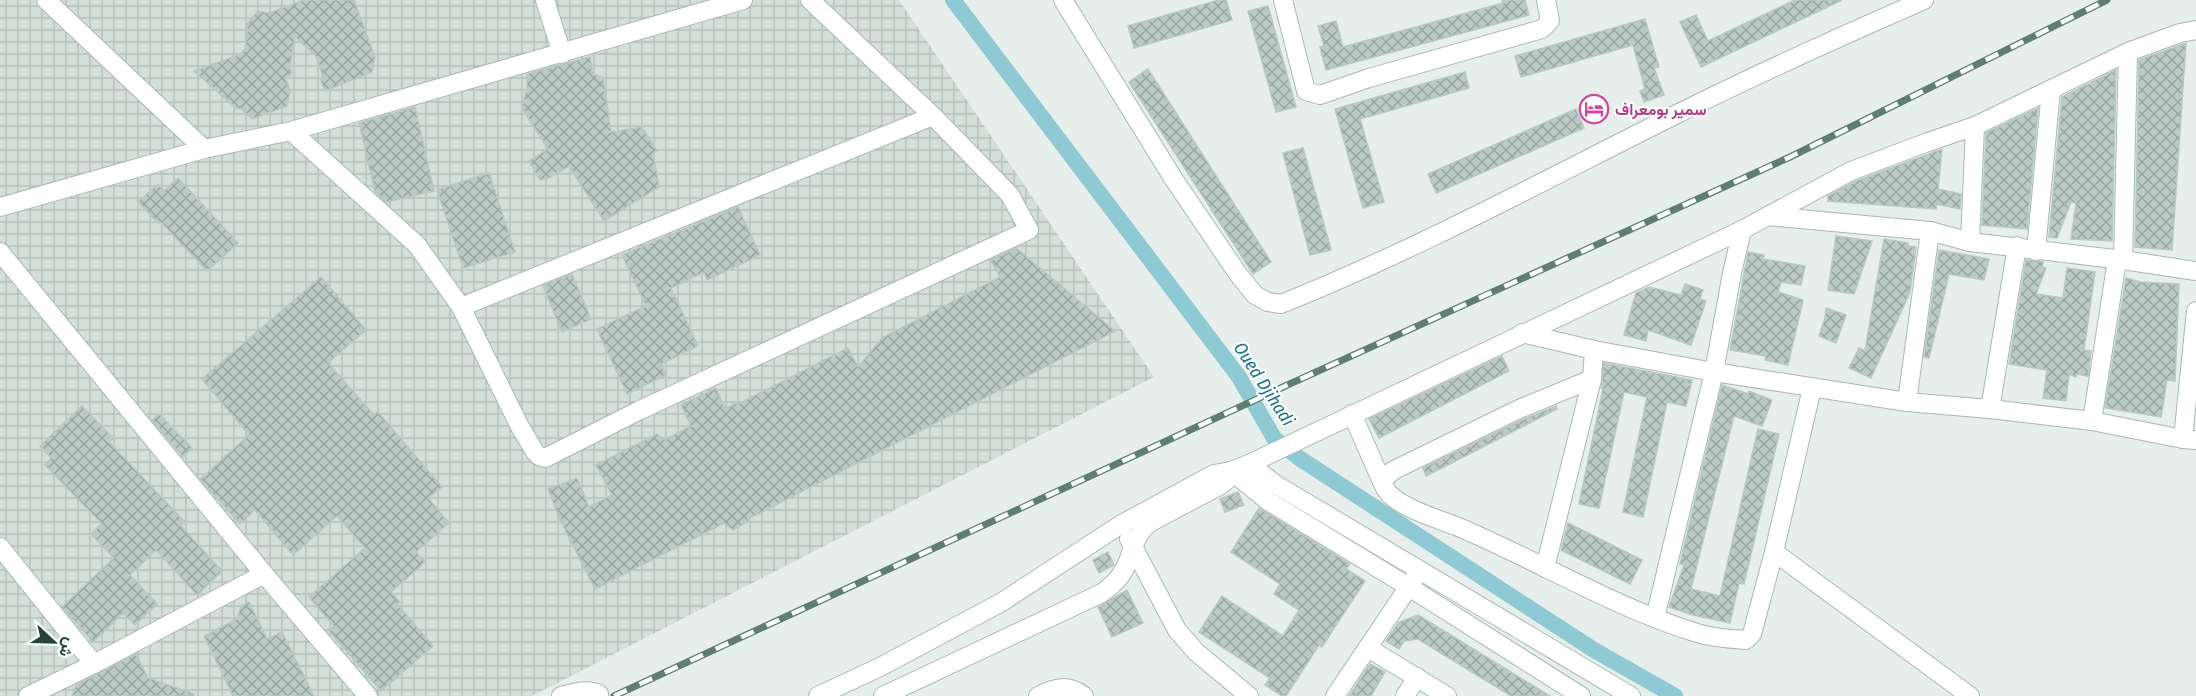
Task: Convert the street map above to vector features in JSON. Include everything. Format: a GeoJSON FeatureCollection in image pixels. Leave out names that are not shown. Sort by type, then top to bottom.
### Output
{"type":"FeatureCollection","features":[{"type":"Feature","properties":{"kind":"street"},"geometry":{"type":"LineString","coordinates":[[46,0],[204,149]]}},
{"type":"Feature","properties":{"kind":"street"},"geometry":{"type":"LineString","coordinates":[[545,0],[562,54]]}},
{"type":"Feature","properties":{"kind":"street"},"geometry":{"type":"LineString","coordinates":[[0,207],[204,149],[291,131],[743,0]]}},
{"type":"Feature","properties":{"kind":"street"},"geometry":{"type":"LineString","coordinates":[[291,131],[417,245],[461,307],[519,425],[535,452],[545,458],[638,411],[1029,230],[1010,195],[933,116],[810,0]]}},
{"type":"Feature","properties":{"kind":"street"},"geometry":{"type":"LineString","coordinates":[[1063,0],[1173,178],[1238,274],[1255,295],[1268,303],[1281,304],[1365,269],[1674,115],[1924,0]]}},
{"type":"Feature","properties":{"kind":"street"},"geometry":{"type":"LineString","coordinates":[[1283,0],[1306,91],[1320,95],[1369,78],[1542,29],[1550,21],[1546,0]]}},
{"type":"Feature","properties":{"kind":"street"},"geometry":{"type":"LineString","coordinates":[[818,696],[880,667],[1002,602],[1120,525],[1214,474],[1231,471],[1257,460],[1742,230],[1851,171],[1976,126],[2128,52],[2180,33],[2196,30]]}},
{"type":"Feature","properties":{"kind":"street"},"geometry":{"type":"LineString","coordinates":[[2092,421],[2120,260],[2128,52]]}},
{"type":"Feature","properties":{"kind":"street"},"geometry":{"type":"LineString","coordinates":[[2036,251],[2051,90]]}},
{"type":"Feature","properties":{"kind":"street"},"geometry":{"type":"LineString","coordinates":[[461,307],[933,116]]}},
{"type":"Feature","properties":{"kind":"street"},"geometry":{"type":"LineString","coordinates":[[1970,242],[1976,126]]}},
{"type":"Feature","properties":{"kind":"street"},"geometry":{"type":"LineString","coordinates":[[1768,216],[1930,231],[1970,242],[2016,246],[2036,251],[2196,271]]}},
{"type":"Feature","properties":{"kind":"street"},"geometry":{"type":"LineString","coordinates":[[1655,618],[1714,372],[1742,230]]}},
{"type":"Feature","properties":{"kind":"street"},"geometry":{"type":"LineString","coordinates":[[1907,402],[1930,231]]}},
{"type":"Feature","properties":{"kind":"street"},"geometry":{"type":"LineString","coordinates":[[1990,409],[2016,246]]}},
{"type":"Feature","properties":{"kind":"street"},"geometry":{"type":"LineString","coordinates":[[0,252],[264,574],[368,696]]}},
{"type":"Feature","properties":{"kind":"street"},"geometry":{"type":"LineString","coordinates":[[1522,333],[1594,350],[1812,388],[1907,402],[2092,421],[2189,439],[2196,311]]}},
{"type":"Feature","properties":{"kind":"street"},"geometry":{"type":"LineString","coordinates":[[1545,568],[1592,379],[1594,350]]}},
{"type":"Feature","properties":{"kind":"street"},"geometry":{"type":"LineString","coordinates":[[1383,484],[1385,477],[1394,470],[1457,438],[1592,379]]}},
{"type":"Feature","properties":{"kind":"street"},"geometry":{"type":"LineString","coordinates":[[1352,414],[1365,439],[1385,490],[1408,507],[1495,543],[1655,618],[1699,634],[1746,640],[1755,627],[1812,388]]}},
{"type":"Feature","properties":{"kind":"street"},"geometry":{"type":"LineString","coordinates":[[1257,460],[1284,489],[1631,696]]}},
{"type":"Feature","properties":{"kind":"street"},"geometry":{"type":"LineString","coordinates":[[880,667],[893,694],[1102,592],[1110,587],[1124,570],[1139,534],[1147,525],[1219,486],[1227,480],[1231,471]]}},
{"type":"Feature","properties":{"kind":"street"},"geometry":{"type":"LineString","coordinates":[[1231,471],[1268,501],[1581,696]]}},
{"type":"Feature","properties":{"kind":"street"},"geometry":{"type":"LineString","coordinates":[[1120,525],[1134,546],[1177,630],[1196,652],[1250,696]]}},
{"type":"Feature","properties":{"kind":"street"},"geometry":{"type":"LineString","coordinates":[[0,547],[94,664]]}},
{"type":"Feature","properties":{"kind":"street"},"geometry":{"type":"LineString","coordinates":[[1774,552],[1970,696]]}},
{"type":"Feature","properties":{"kind":"street"},"geometry":{"type":"LineString","coordinates":[[1335,696],[1420,570]]}},
{"type":"Feature","properties":{"kind":"street"},"geometry":{"type":"LineString","coordinates":[[28,696],[94,664],[264,574]]}},
{"type":"Feature","properties":{"kind":"street"},"geometry":{"type":"LineString","coordinates":[[1368,648],[1447,696]]}},
{"type":"Feature","properties":{"kind":"street"},"geometry":{"type":"LineString","coordinates":[[1405,696],[1417,677]]}},
{"type":"Feature","properties":{"kind":"street"},"geometry":{"type":"LineString","coordinates":[[1038,696],[1062,686],[1069,687],[1084,696]]}},
{"type":"Feature","properties":{"kind":"street"},"geometry":{"type":"LineString","coordinates":[[561,696],[581,691],[594,691],[599,694]]}},
{"type":"Feature","properties":{"kind":"shaded area"},"geometry":{"type":"Polygon","coordinates":[[[0,0],[899,0],[1154,377],[532,696],[0,696],[0,0]]]}},
{"type":"Feature","properties":{"kind":"building"},"geometry":{"type":"Polygon","coordinates":[[[304,0],[354,0],[375,57],[372,72],[325,91],[321,81],[322,73],[315,55],[295,37],[290,67],[292,73],[286,79],[290,91],[287,106],[252,119],[240,108],[237,109],[194,71],[241,54],[245,49],[248,29],[246,25],[258,11],[269,13],[304,0]]]}},
{"type":"Feature","properties":{"kind":"building"},"geometry":{"type":"Polygon","coordinates":[[[1226,0],[1232,20],[1134,48],[1128,26],[1226,0]]]}},
{"type":"Feature","properties":{"kind":"building"},"geometry":{"type":"Polygon","coordinates":[[[1502,0],[1525,0],[1529,15],[1326,70],[1320,47],[1324,46],[1318,26],[1336,21],[1343,47],[1503,3],[1502,0]]]}},
{"type":"Feature","properties":{"kind":"building"},"geometry":{"type":"Polygon","coordinates":[[[1795,0],[1842,0],[1701,67],[1680,22],[1696,15],[1708,41],[1795,0]]]}},
{"type":"Feature","properties":{"kind":"building"},"geometry":{"type":"Polygon","coordinates":[[[1268,6],[1296,107],[1276,112],[1248,11],[1268,6]]]}},
{"type":"Feature","properties":{"kind":"building"},"geometry":{"type":"Polygon","coordinates":[[[1645,19],[1659,67],[1654,68],[1664,95],[1644,102],[1640,91],[1645,89],[1633,45],[1521,77],[1515,56],[1645,19]]]}},
{"type":"Feature","properties":{"kind":"building"},"geometry":{"type":"Polygon","coordinates":[[[2186,43],[2172,250],[2135,247],[2139,60],[2186,43]]]}},
{"type":"Feature","properties":{"kind":"building"},"geometry":{"type":"Polygon","coordinates":[[[590,57],[593,74],[603,77],[611,132],[642,127],[657,151],[653,153],[659,187],[604,221],[569,166],[549,178],[540,180],[529,161],[548,149],[522,108],[527,88],[527,74],[590,57]]]}},
{"type":"Feature","properties":{"kind":"building"},"geometry":{"type":"Polygon","coordinates":[[[1148,69],[1271,262],[1253,274],[1129,82],[1148,69]]]}},
{"type":"Feature","properties":{"kind":"building"},"geometry":{"type":"Polygon","coordinates":[[[2116,70],[2112,241],[2071,239],[2076,203],[2071,202],[2057,238],[2049,237],[2062,97],[2116,70]]]}},
{"type":"Feature","properties":{"kind":"building"},"geometry":{"type":"Polygon","coordinates":[[[1465,72],[1469,88],[1360,119],[1384,202],[1363,208],[1335,109],[1465,72]]]}},
{"type":"Feature","properties":{"kind":"building"},"geometry":{"type":"Polygon","coordinates":[[[415,107],[434,191],[386,202],[375,192],[359,123],[415,107]]]}},
{"type":"Feature","properties":{"kind":"building"},"geometry":{"type":"Polygon","coordinates":[[[2038,108],[2027,229],[1982,225],[1986,133],[2038,108]]]}},
{"type":"Feature","properties":{"kind":"building"},"geometry":{"type":"Polygon","coordinates":[[[1576,109],[1584,128],[1436,193],[1428,174],[1576,109]]]}},
{"type":"Feature","properties":{"kind":"building"},"geometry":{"type":"Polygon","coordinates":[[[1303,148],[1331,250],[1310,255],[1283,153],[1303,148]]]}},
{"type":"Feature","properties":{"kind":"building"},"geometry":{"type":"Polygon","coordinates":[[[1942,149],[1938,189],[1961,194],[1960,209],[1937,204],[1936,209],[1828,201],[1828,196],[1856,181],[1942,149]]]}},
{"type":"Feature","properties":{"kind":"building"},"geometry":{"type":"Polygon","coordinates":[[[489,173],[515,252],[463,268],[437,190],[489,173]]]}},
{"type":"Feature","properties":{"kind":"building"},"geometry":{"type":"Polygon","coordinates":[[[178,178],[238,243],[207,271],[161,222],[159,224],[138,202],[158,184],[164,191],[178,178]]]}},
{"type":"Feature","properties":{"kind":"building"},"geometry":{"type":"Polygon","coordinates":[[[738,207],[760,255],[707,280],[704,272],[671,288],[698,346],[661,364],[666,375],[627,394],[597,329],[646,306],[622,255],[738,207]]]}},
{"type":"Feature","properties":{"kind":"building"},"geometry":{"type":"Polygon","coordinates":[[[1836,236],[1872,241],[1854,294],[1828,290],[1836,236]]]}},
{"type":"Feature","properties":{"kind":"building"},"geometry":{"type":"Polygon","coordinates":[[[1884,239],[1908,243],[1908,246],[1916,247],[1910,292],[1871,378],[1849,368],[1859,348],[1865,351],[1884,239]]]}},
{"type":"Feature","properties":{"kind":"building"},"geometry":{"type":"Polygon","coordinates":[[[1016,248],[1115,331],[748,519],[749,521],[733,530],[724,523],[595,589],[562,524],[548,489],[577,478],[589,507],[612,495],[596,465],[657,434],[664,440],[691,426],[681,405],[716,388],[725,409],[848,348],[858,367],[882,338],[1000,277],[991,260],[1016,248]]]}},
{"type":"Feature","properties":{"kind":"building"},"geometry":{"type":"Polygon","coordinates":[[[1939,250],[1989,259],[1984,280],[1949,274],[1929,358],[1924,357],[1939,250]]]}},
{"type":"Feature","properties":{"kind":"building"},"geometry":{"type":"Polygon","coordinates":[[[1748,252],[1764,255],[1763,259],[1805,266],[1801,285],[1781,282],[1778,292],[1803,300],[1788,365],[1765,360],[1766,356],[1730,350],[1748,252]]]}},
{"type":"Feature","properties":{"kind":"building"},"geometry":{"type":"Polygon","coordinates":[[[2026,260],[2043,262],[2042,267],[2046,268],[2036,294],[2063,298],[2067,268],[2095,272],[2084,350],[2091,351],[2088,376],[2077,374],[2076,377],[2069,374],[2066,401],[2043,398],[2047,370],[2009,364],[2026,260]]]}},
{"type":"Feature","properties":{"kind":"building"},"geometry":{"type":"Polygon","coordinates":[[[572,274],[591,319],[562,332],[543,286],[572,274]]]}},
{"type":"Feature","properties":{"kind":"building"},"geometry":{"type":"Polygon","coordinates":[[[321,277],[366,330],[328,363],[374,415],[378,412],[442,487],[428,498],[449,523],[416,552],[425,562],[391,592],[400,602],[397,604],[433,646],[381,691],[329,631],[334,626],[309,597],[365,548],[337,516],[293,555],[255,510],[240,524],[200,479],[249,435],[202,379],[321,277]]]}},
{"type":"Feature","properties":{"kind":"building"},"geometry":{"type":"Polygon","coordinates":[[[2126,278],[2141,282],[2179,284],[2175,381],[2167,380],[2161,417],[2105,408],[2126,278]]]}},
{"type":"Feature","properties":{"kind":"building"},"geometry":{"type":"Polygon","coordinates":[[[1685,284],[1703,290],[1700,299],[1706,301],[1691,345],[1648,330],[1646,341],[1624,335],[1636,293],[1649,287],[1681,295],[1685,284]]]}},
{"type":"Feature","properties":{"kind":"building"},"geometry":{"type":"Polygon","coordinates":[[[1826,308],[1846,315],[1836,343],[1819,336],[1826,308]]]}},
{"type":"Feature","properties":{"kind":"building"},"geometry":{"type":"Polygon","coordinates":[[[1502,356],[1509,371],[1379,438],[1369,419],[1502,356]]]}},
{"type":"Feature","properties":{"kind":"building"},"geometry":{"type":"Polygon","coordinates":[[[1604,363],[1692,380],[1686,406],[1667,402],[1643,517],[1623,512],[1647,397],[1624,392],[1599,508],[1579,504],[1603,389],[1601,388],[1604,363]]]}},
{"type":"Feature","properties":{"kind":"building"},"geometry":{"type":"Polygon","coordinates":[[[1722,385],[1748,394],[1749,391],[1772,400],[1762,426],[1734,416],[1691,589],[1720,596],[1758,429],[1779,434],[1744,584],[1739,583],[1730,623],[1669,607],[1684,565],[1680,564],[1722,385]]]}},
{"type":"Feature","properties":{"kind":"building"},"geometry":{"type":"Polygon","coordinates":[[[82,406],[113,438],[109,442],[185,522],[181,526],[222,571],[197,595],[156,550],[130,575],[157,604],[135,625],[123,613],[93,642],[62,607],[114,558],[91,534],[102,524],[45,465],[51,458],[40,446],[82,406]]]}},
{"type":"Feature","properties":{"kind":"building"},"geometry":{"type":"Polygon","coordinates":[[[1556,406],[1557,409],[1426,476],[1423,468],[1556,406]]]}},
{"type":"Feature","properties":{"kind":"building"},"geometry":{"type":"Polygon","coordinates":[[[159,414],[192,448],[183,457],[152,420],[159,414]]]}},
{"type":"Feature","properties":{"kind":"building"},"geometry":{"type":"Polygon","coordinates":[[[1238,492],[1244,505],[1225,512],[1220,499],[1238,492]]]}},
{"type":"Feature","properties":{"kind":"building"},"geometry":{"type":"Polygon","coordinates":[[[1259,508],[1350,564],[1346,569],[1365,581],[1322,647],[1319,645],[1286,696],[1282,696],[1265,685],[1270,678],[1199,632],[1222,596],[1283,636],[1299,610],[1274,594],[1280,584],[1231,552],[1259,508]]]}},
{"type":"Feature","properties":{"kind":"building"},"geometry":{"type":"Polygon","coordinates":[[[1568,523],[1642,560],[1630,584],[1561,550],[1568,523]]]}},
{"type":"Feature","properties":{"kind":"building"},"geometry":{"type":"Polygon","coordinates":[[[1108,552],[1114,565],[1099,573],[1093,560],[1108,552]]]}},
{"type":"Feature","properties":{"kind":"building"},"geometry":{"type":"Polygon","coordinates":[[[1127,590],[1143,623],[1112,637],[1098,607],[1127,590]]]}},
{"type":"Feature","properties":{"kind":"building"},"geometry":{"type":"Polygon","coordinates":[[[249,602],[267,639],[282,632],[314,696],[233,696],[204,636],[237,619],[241,606],[249,602]]]}},
{"type":"Feature","properties":{"kind":"building"},"geometry":{"type":"Polygon","coordinates":[[[1418,615],[1550,696],[1511,696],[1418,639],[1404,641],[1399,649],[1386,641],[1399,622],[1418,615]]]}},
{"type":"Feature","properties":{"kind":"building"},"geometry":{"type":"Polygon","coordinates":[[[136,654],[148,678],[194,694],[194,696],[72,696],[76,685],[136,654]]]}},
{"type":"Feature","properties":{"kind":"building"},"geometry":{"type":"Polygon","coordinates":[[[1370,664],[1385,672],[1371,696],[1349,696],[1370,664]]]}},
{"type":"Feature","properties":{"kind":"waterway","name":"Oued Djihadi"},"geometry":{"type":"LineString","coordinates":[[953,0],[1239,377],[1274,438],[1299,458],[1594,650],[1675,696]]}},
{"type":"Feature","properties":{"kind":"railway"},"geometry":{"type":"LineString","coordinates":[[614,696],[1283,387],[1790,157],[2107,0]]}},
{"type":"Feature","properties":{"kind":"place","name":"سمير بومعراف"},"geometry":{"type":"Point","coordinates":[1594,109]}}]}
